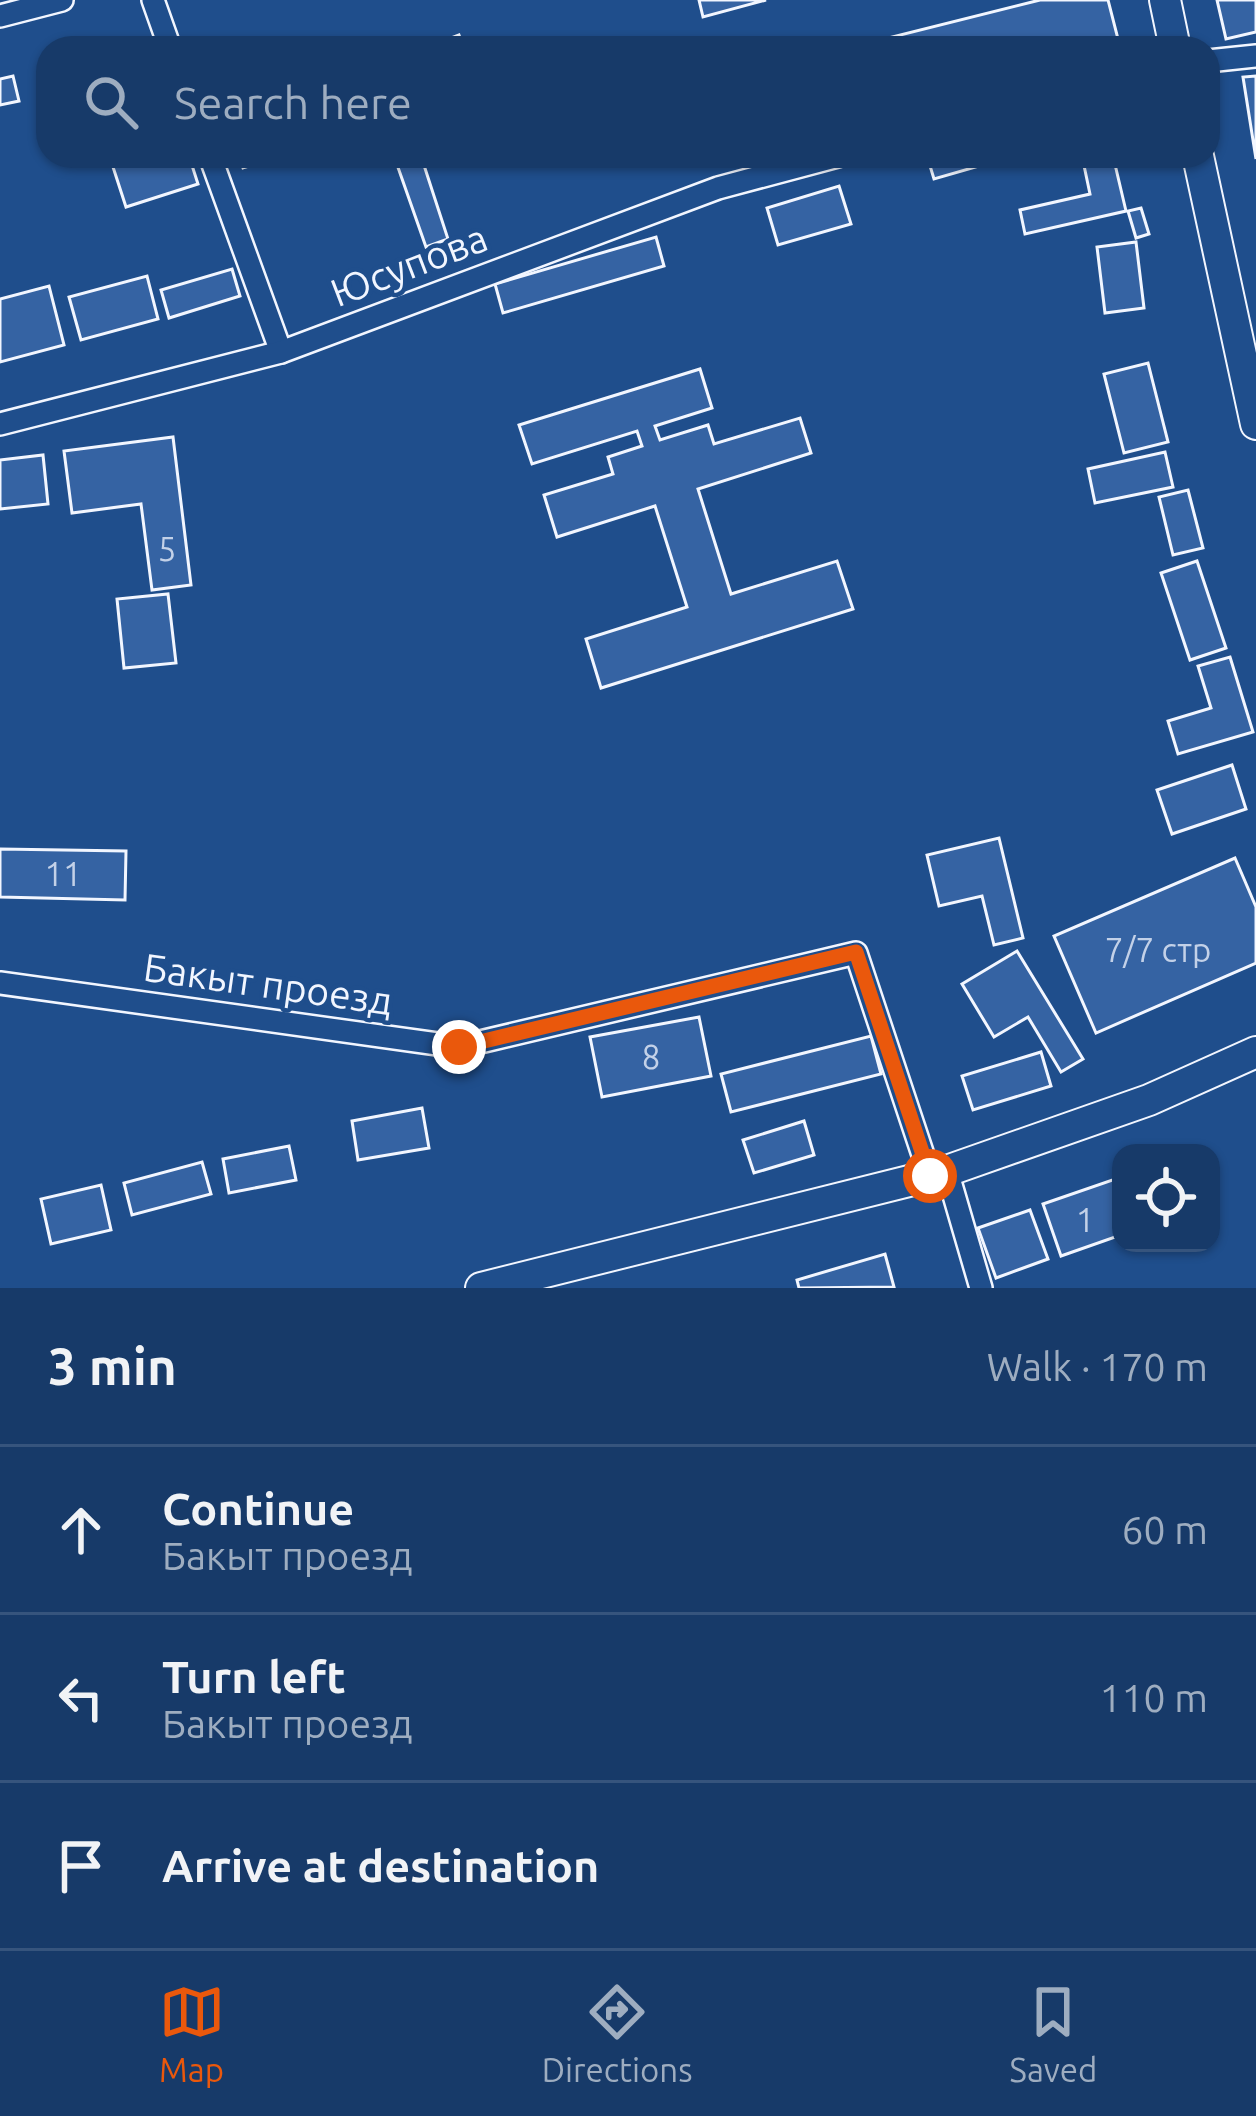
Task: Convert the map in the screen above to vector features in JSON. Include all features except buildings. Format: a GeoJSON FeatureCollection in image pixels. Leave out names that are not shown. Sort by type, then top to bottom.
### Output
{"type":"FeatureCollection","features":[{"type":"Feature","properties":{"kind":"main road"},"geometry":{"type":"LineString","coordinates":[[1165,0],[1172,36]]}},
{"type":"Feature","properties":{"kind":"main road"},"geometry":{"type":"LineString","coordinates":[[1201,168],[1256,424]]}},
{"type":"Feature","properties":{"kind":"main road"},"geometry":{"type":"LineString","coordinates":[[481,1288],[939,1173],[1149,1100],[1256,1052]]}},
{"type":"Feature","properties":{"kind":"street"},"geometry":{"type":"LineString","coordinates":[[0,16],[62,0]]}},
{"type":"Feature","properties":{"kind":"street"},"geometry":{"type":"LineString","coordinates":[[153,0],[166,36]]}},
{"type":"Feature","properties":{"kind":"street"},"geometry":{"type":"LineString","coordinates":[[1220,60],[1256,56]]}},
{"type":"Feature","properties":{"kind":"street"},"geometry":{"type":"LineString","coordinates":[[213,168],[281,352]]}},
{"type":"Feature","properties":{"kind":"street","name":"Юсупова"},"geometry":{"type":"LineString","coordinates":[[0,424],[281,352],[718,188],[793,168]]}},
{"type":"Feature","properties":{"kind":"street","name":"Бакыт проезд"},"geometry":{"type":"LineString","coordinates":[[0,983],[459,1047],[856,952],[939,1173]]}},
{"type":"Feature","properties":{"kind":"street"},"geometry":{"type":"LineString","coordinates":[[939,1173],[981,1288]]}},
{"type":"Feature","properties":{"kind":"route"},"geometry":{"type":"LineString","coordinates":[[459,1047],[856,952],[930,1176]]}}]}
